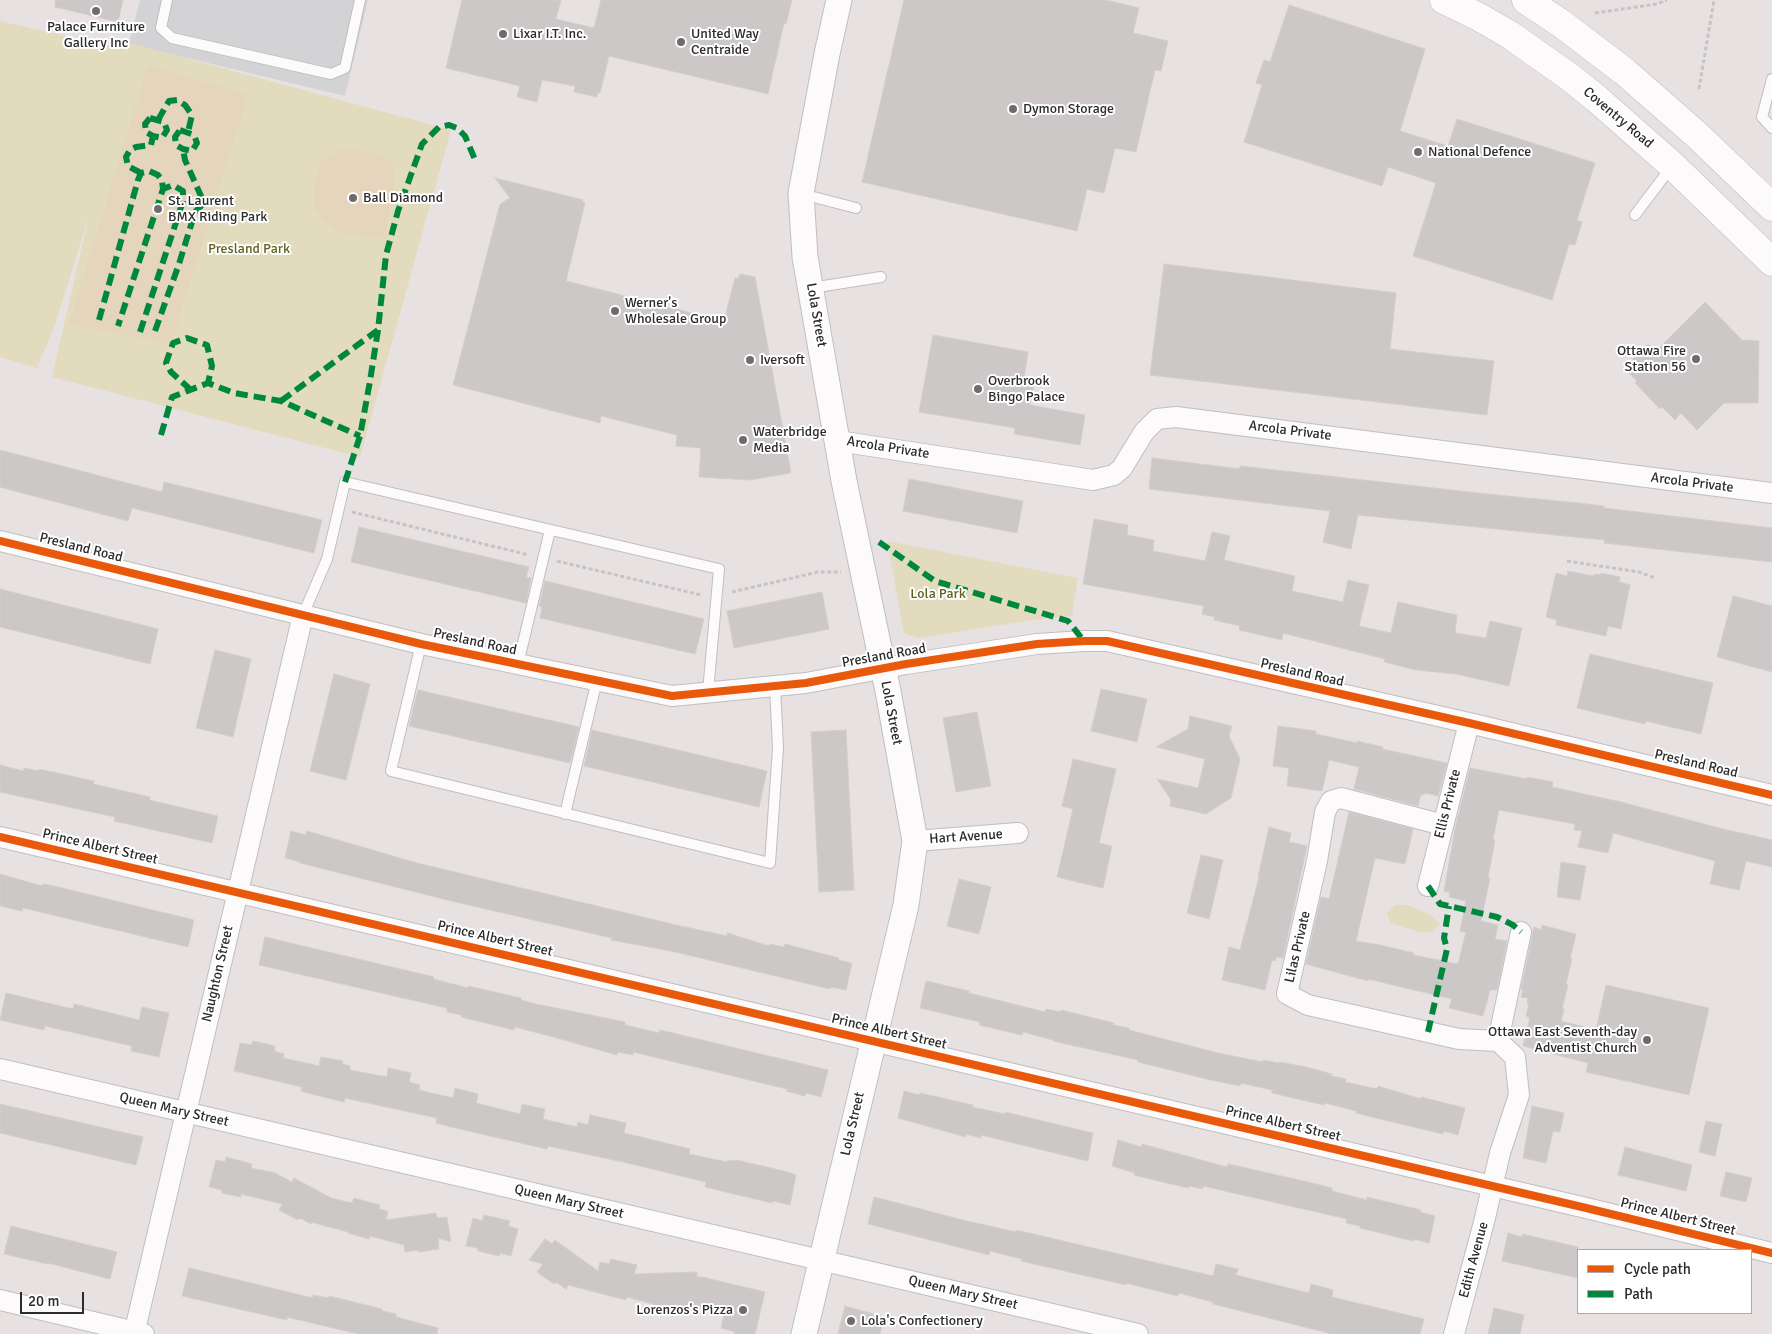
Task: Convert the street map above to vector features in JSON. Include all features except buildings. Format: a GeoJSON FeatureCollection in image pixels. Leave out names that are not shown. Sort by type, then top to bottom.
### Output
{"type":"FeatureCollection","features":[{"type":"Feature","properties":{"kind":"main road","name":"Coventry Road"},"geometry":{"type":"LineString","coordinates":[[1444,0],[1510,35],[1564,73],[1626,123],[1772,262]]}},
{"type":"Feature","properties":{"kind":"main road"},"geometry":{"type":"LineString","coordinates":[[1526,0],[1562,24],[1625,72],[1698,136],[1772,207]]}},
{"type":"Feature","properties":{"kind":"street","name":"Lola Street"},"geometry":{"type":"LineString","coordinates":[[804,1334],[906,906],[915,841],[844,481],[805,257],[801,194],[839,0]]}},
{"type":"Feature","properties":{"kind":"street","name":"Arcola Private"},"geometry":{"type":"LineString","coordinates":[[838,440],[1092,480],[1114,476],[1122,468],[1144,432],[1157,419],[1176,417],[1772,493]]}},
{"type":"Feature","properties":{"kind":"street","name":"Presland Road"},"geometry":{"type":"LineString","coordinates":[[0,541],[421,644],[672,696],[806,682],[1037,644],[1084,641],[1107,642],[1469,723],[1772,794]]}},
{"type":"Feature","properties":{"kind":"street","name":"Naughton Street"},"geometry":{"type":"LineString","coordinates":[[137,1333],[237,891],[303,615]]}},
{"type":"Feature","properties":{"kind":"street","name":"Ellis Private"},"geometry":{"type":"LineString","coordinates":[[1428,886],[1469,723]]}},
{"type":"Feature","properties":{"kind":"street","name":"Lilas Private"},"geometry":{"type":"LineString","coordinates":[[1443,825],[1341,798],[1331,801],[1325,812],[1317,861],[1287,994],[1308,1005],[1458,1039],[1498,1041]]}},
{"type":"Feature","properties":{"kind":"street","name":"Hart Avenue"},"geometry":{"type":"LineString","coordinates":[[915,841],[1018,833]]}},
{"type":"Feature","properties":{"kind":"street","name":"Prince Albert Street"},"geometry":{"type":"LineString","coordinates":[[0,837],[237,891],[1772,1253]]}},
{"type":"Feature","properties":{"kind":"street"},"geometry":{"type":"LineString","coordinates":[[1498,1041],[1521,932]]}},
{"type":"Feature","properties":{"kind":"street","name":"Edith Avenue"},"geometry":{"type":"LineString","coordinates":[[1454,1334],[1500,1153],[1519,1095],[1515,1057],[1498,1041]]}},
{"type":"Feature","properties":{"kind":"street","name":"Queen Mary Street"},"geometry":{"type":"LineString","coordinates":[[0,1069],[186,1114],[1138,1334]]}},
{"type":"Feature","properties":{"kind":"street"},"geometry":{"type":"LineString","coordinates":[[0,1300],[137,1333]]}},
{"type":"Feature","properties":{"kind":"lane"},"geometry":{"type":"LineString","coordinates":[[167,0],[161,28],[172,38],[331,74],[345,68],[360,0]]}},
{"type":"Feature","properties":{"kind":"lane"},"geometry":{"type":"LineString","coordinates":[[1772,80],[1762,117],[1772,128]]}},
{"type":"Feature","properties":{"kind":"lane"},"geometry":{"type":"LineString","coordinates":[[1635,215],[1673,166]]}},
{"type":"Feature","properties":{"kind":"lane"},"geometry":{"type":"LineString","coordinates":[[801,194],[856,208]]}},
{"type":"Feature","properties":{"kind":"lane"},"geometry":{"type":"LineString","coordinates":[[811,288],[881,277]]}},
{"type":"Feature","properties":{"kind":"lane"},"geometry":{"type":"LineString","coordinates":[[303,615],[327,559],[345,482],[719,569],[708,692]]}},
{"type":"Feature","properties":{"kind":"lane"},"geometry":{"type":"LineString","coordinates":[[518,664],[550,530]]}},
{"type":"Feature","properties":{"kind":"lane"},"geometry":{"type":"LineString","coordinates":[[421,644],[391,771],[770,863],[778,748],[775,686]]}},
{"type":"Feature","properties":{"kind":"lane"},"geometry":{"type":"LineString","coordinates":[[565,814],[597,680]]}},
{"type":"Feature","properties":{"kind":"path"},"geometry":{"type":"LineString","coordinates":[[1596,13],[1657,4],[1667,0]]}},
{"type":"Feature","properties":{"kind":"path"},"geometry":{"type":"LineString","coordinates":[[1699,89],[1714,0]]}},
{"type":"Feature","properties":{"kind":"path"},"geometry":{"type":"LineString","coordinates":[[338,509],[699,595],[725,594],[818,572],[842,572]]}},
{"type":"Feature","properties":{"kind":"path"},"geometry":{"type":"LineString","coordinates":[[1567,561],[1639,572],[1655,578]]}},
{"type":"Feature","properties":{"kind":"shaded area"},"geometry":{"type":"Polygon","coordinates":[[[140,0],[368,0],[345,96],[129,44],[140,0]]]}},
{"type":"Feature","properties":{"kind":"shaded area","name":"St. Laurent BMX Riding Park"},"geometry":{"type":"Polygon","coordinates":[[[148,65],[248,95],[171,344],[69,324],[148,65]]]}},
{"type":"Feature","properties":{"kind":"shaded area","name":"Ball Diamond"},"geometry":{"type":"Polygon","coordinates":[[[343,148],[379,154],[393,164],[394,181],[385,239],[342,234],[327,224],[314,208],[314,187],[321,161],[343,148]]]}},
{"type":"Feature","properties":{"kind":"green space","name":"Presland Park"},"geometry":{"type":"Polygon","coordinates":[[[0,21],[128,50],[130,43],[451,130],[360,457],[52,377],[89,216],[55,325],[37,368],[0,357],[0,21]]]}},
{"type":"Feature","properties":{"kind":"green space","name":"Lola Park"},"geometry":{"type":"Polygon","coordinates":[[[887,541],[1078,578],[1072,616],[1039,619],[918,638],[904,633],[887,541]]]}},
{"type":"Feature","properties":{"kind":"green space"},"geometry":{"type":"Polygon","coordinates":[[[1395,905],[1407,905],[1429,914],[1440,924],[1433,932],[1419,932],[1390,923],[1387,913],[1395,905]]]}},
{"type":"Feature","properties":{"kind":"marked path"},"geometry":{"type":"LineString","coordinates":[[158,120],[169,101],[177,100],[185,105],[192,115],[188,132]]}},
{"type":"Feature","properties":{"kind":"marked path"},"geometry":{"type":"LineString","coordinates":[[150,118],[164,122],[167,130],[162,138],[146,132],[145,124],[150,118]]}},
{"type":"Feature","properties":{"kind":"marked path"},"geometry":{"type":"LineString","coordinates":[[345,482],[360,436],[370,381],[378,330],[386,255],[398,211],[422,144],[439,127],[449,125],[457,128],[465,136],[476,162]]}},
{"type":"Feature","properties":{"kind":"marked path"},"geometry":{"type":"LineString","coordinates":[[180,130],[194,135],[197,143],[192,151],[176,145],[175,137],[180,130]]}},
{"type":"Feature","properties":{"kind":"marked path"},"geometry":{"type":"LineString","coordinates":[[141,173],[128,166],[126,157],[130,150],[136,147],[151,145],[153,136]]}},
{"type":"Feature","properties":{"kind":"marked path"},"geometry":{"type":"LineString","coordinates":[[155,331],[195,212],[204,203],[185,160],[183,149]]}},
{"type":"Feature","properties":{"kind":"marked path"},"geometry":{"type":"LineString","coordinates":[[99,320],[138,180],[141,173],[149,171],[158,175],[162,181],[163,189],[118,326]]}},
{"type":"Feature","properties":{"kind":"marked path"},"geometry":{"type":"LineString","coordinates":[[140,332],[183,201],[183,191],[173,185],[163,189]]}},
{"type":"Feature","properties":{"kind":"marked path"},"geometry":{"type":"LineString","coordinates":[[281,401],[378,330]]}},
{"type":"Feature","properties":{"kind":"marked path"},"geometry":{"type":"LineString","coordinates":[[191,390],[171,372],[166,363],[173,343],[187,338],[207,345],[212,366],[208,383]]}},
{"type":"Feature","properties":{"kind":"marked path"},"geometry":{"type":"LineString","coordinates":[[161,435],[172,397],[208,383],[234,393],[281,401],[360,436]]}},
{"type":"Feature","properties":{"kind":"marked path"},"geometry":{"type":"LineString","coordinates":[[879,542],[935,581],[1068,621],[1084,641]]}},
{"type":"Feature","properties":{"kind":"marked path"},"geometry":{"type":"LineString","coordinates":[[1428,886],[1440,904],[1497,917],[1513,925],[1521,932]]}},
{"type":"Feature","properties":{"kind":"marked path"},"geometry":{"type":"LineString","coordinates":[[1428,1032],[1447,949],[1444,938],[1449,906]]}},
{"type":"Feature","properties":{"kind":"cycle path"},"geometry":{"type":"LineString","coordinates":[[0,541],[421,644],[672,696],[806,683],[906,664],[1037,644],[1107,641],[1469,723],[1772,795]]}},
{"type":"Feature","properties":{"kind":"cycle path"},"geometry":{"type":"LineString","coordinates":[[0,837],[1772,1253]]}},
{"type":"Feature","properties":{"kind":"place","name":"Palace Furniture Gallery Inc"},"geometry":{"type":"Point","coordinates":[96,11]}},
{"type":"Feature","properties":{"kind":"place","name":"Lixar I.T. Inc."},"geometry":{"type":"Point","coordinates":[503,34]}},
{"type":"Feature","properties":{"kind":"place","name":"United Way Centraide"},"geometry":{"type":"Point","coordinates":[681,42]}},
{"type":"Feature","properties":{"kind":"place","name":"Dymon Storage"},"geometry":{"type":"Point","coordinates":[1013,109]}},
{"type":"Feature","properties":{"kind":"place","name":"National Defence"},"geometry":{"type":"Point","coordinates":[1418,152]}},
{"type":"Feature","properties":{"kind":"place","name":"Ball Diamond"},"geometry":{"type":"Point","coordinates":[353,198]}},
{"type":"Feature","properties":{"kind":"place","name":"St. Laurent BMX Riding Park"},"geometry":{"type":"Point","coordinates":[158,209]}},
{"type":"Feature","properties":{"kind":"place","name":"Werner's Wholesale Group"},"geometry":{"type":"Point","coordinates":[615,311]}},
{"type":"Feature","properties":{"kind":"place","name":"Ottawa Fire Station 56"},"geometry":{"type":"Point","coordinates":[1696,359]}},
{"type":"Feature","properties":{"kind":"place","name":"Iversoft"},"geometry":{"type":"Point","coordinates":[750,360]}},
{"type":"Feature","properties":{"kind":"place","name":"Overbrook Bingo Palace"},"geometry":{"type":"Point","coordinates":[978,389]}},
{"type":"Feature","properties":{"kind":"place","name":"Waterbridge Media"},"geometry":{"type":"Point","coordinates":[743,440]}},
{"type":"Feature","properties":{"kind":"place","name":"Ottawa East Seventh-day Adventist Church"},"geometry":{"type":"Point","coordinates":[1647,1040]}},
{"type":"Feature","properties":{"kind":"place","name":"Lorenzos's Pizza"},"geometry":{"type":"Point","coordinates":[743,1310]}},
{"type":"Feature","properties":{"kind":"place","name":"Lola's Confectionery"},"geometry":{"type":"Point","coordinates":[851,1321]}}]}
